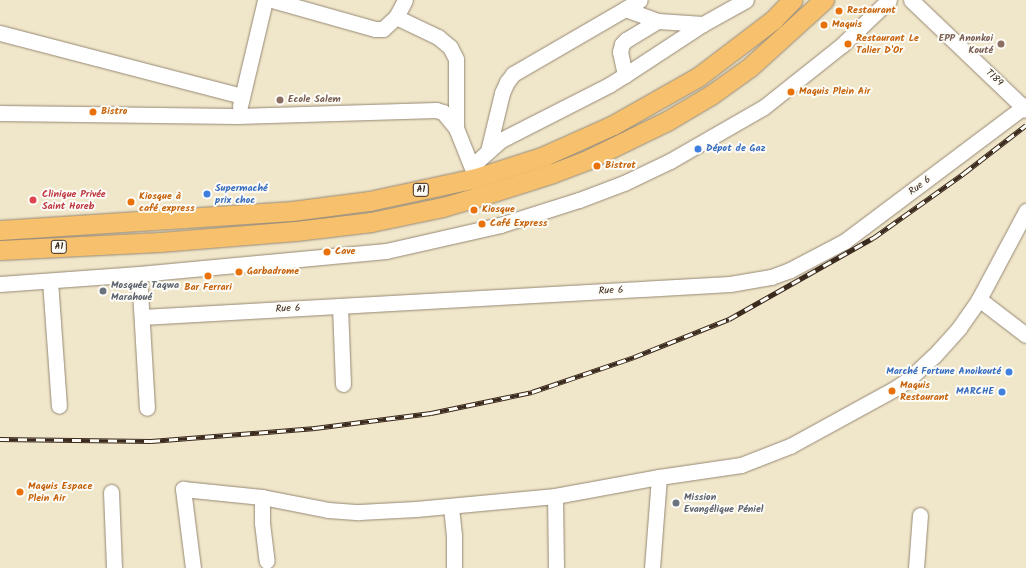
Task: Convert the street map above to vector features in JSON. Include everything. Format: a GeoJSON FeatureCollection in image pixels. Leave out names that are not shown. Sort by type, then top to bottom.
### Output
{"type":"FeatureCollection","features":[{"type":"Feature","properties":{"kind":"main road","name":"A1"},"geometry":{"type":"LineString","coordinates":[[0,230],[292,211],[369,201],[474,172],[544,156],[613,125],[698,78],[773,20],[792,0]]}},
{"type":"Feature","properties":{"kind":"main road","name":"A1"},"geometry":{"type":"LineString","coordinates":[[0,250],[160,242],[296,231],[372,222],[443,207],[484,195],[582,162],[667,121],[711,95],[750,67],[824,0]]}},
{"type":"Feature","properties":{"kind":"street"},"geometry":{"type":"LineString","coordinates":[[237,116],[265,0]]}},
{"type":"Feature","properties":{"kind":"street"},"geometry":{"type":"LineString","coordinates":[[272,0],[383,30],[396,17],[405,0]]}},
{"type":"Feature","properties":{"kind":"street"},"geometry":{"type":"LineString","coordinates":[[488,151],[502,93],[513,74],[640,0]]}},
{"type":"Feature","properties":{"kind":"street"},"geometry":{"type":"LineString","coordinates":[[474,172],[488,151],[501,140],[609,85],[703,24],[746,0]]}},
{"type":"Feature","properties":{"kind":"street"},"geometry":{"type":"LineString","coordinates":[[0,284],[140,274],[386,251],[500,225],[579,200],[624,183],[670,161],[764,107],[842,45],[889,0]]}},
{"type":"Feature","properties":{"kind":"street","name":"T189"},"geometry":{"type":"LineString","coordinates":[[911,0],[1025,107]]}},
{"type":"Feature","properties":{"kind":"street"},"geometry":{"type":"LineString","coordinates":[[625,9],[658,21],[703,24]]}},
{"type":"Feature","properties":{"kind":"street"},"geometry":{"type":"LineString","coordinates":[[396,17],[438,37],[450,47],[456,59],[456,128]]}},
{"type":"Feature","properties":{"kind":"street"},"geometry":{"type":"LineString","coordinates":[[625,75],[620,52],[622,44],[626,40],[658,21]]}},
{"type":"Feature","properties":{"kind":"street"},"geometry":{"type":"LineString","coordinates":[[0,33],[204,88],[242,96]]}},
{"type":"Feature","properties":{"kind":"street","name":"Rue 6"},"geometry":{"type":"LineString","coordinates":[[142,317],[730,284],[771,278],[790,270],[845,241],[1025,107]]}},
{"type":"Feature","properties":{"kind":"street"},"geometry":{"type":"LineString","coordinates":[[0,113],[237,116],[436,110],[443,112],[456,128],[474,172]]}},
{"type":"Feature","properties":{"kind":"street"},"geometry":{"type":"LineString","coordinates":[[193,568],[183,489],[262,497],[314,508],[359,512],[451,507],[555,496],[753,462],[790,446],[909,379],[934,356],[960,328],[979,299],[1026,211]]}},
{"type":"Feature","properties":{"kind":"street"},"geometry":{"type":"LineString","coordinates":[[140,274],[147,408]]}},
{"type":"Feature","properties":{"kind":"street"},"geometry":{"type":"LineString","coordinates":[[50,280],[59,406]]}},
{"type":"Feature","properties":{"kind":"street"},"geometry":{"type":"LineString","coordinates":[[979,299],[1026,334]]}},
{"type":"Feature","properties":{"kind":"street"},"geometry":{"type":"LineString","coordinates":[[340,306],[343,384]]}},
{"type":"Feature","properties":{"kind":"street"},"geometry":{"type":"LineString","coordinates":[[652,568],[659,477]]}},
{"type":"Feature","properties":{"kind":"street"},"geometry":{"type":"LineString","coordinates":[[111,492],[114,568]]}},
{"type":"Feature","properties":{"kind":"street"},"geometry":{"type":"LineString","coordinates":[[555,496],[556,568]]}},
{"type":"Feature","properties":{"kind":"street"},"geometry":{"type":"LineString","coordinates":[[262,497],[262,524],[267,561]]}},
{"type":"Feature","properties":{"kind":"street"},"geometry":{"type":"LineString","coordinates":[[451,507],[454,535],[454,568]]}},
{"type":"Feature","properties":{"kind":"street"},"geometry":{"type":"LineString","coordinates":[[916,568],[920,515]]}},
{"type":"Feature","properties":{"kind":"railway"},"geometry":{"type":"LineString","coordinates":[[0,439],[151,441],[315,428],[431,413],[532,392],[634,357],[729,319],[873,238],[964,173],[1026,125]]}},
{"type":"Feature","properties":{"kind":"place","name":"Restaurant"},"geometry":{"type":"Point","coordinates":[839,11]}},
{"type":"Feature","properties":{"kind":"place","name":"Maquis"},"geometry":{"type":"Point","coordinates":[824,25]}},
{"type":"Feature","properties":{"kind":"place","name":"Restaurant Le Talier D'Or"},"geometry":{"type":"Point","coordinates":[848,44]}},
{"type":"Feature","properties":{"kind":"place","name":"EPP Anonkoi Kouté"},"geometry":{"type":"Point","coordinates":[1001,44]}},
{"type":"Feature","properties":{"kind":"place","name":"Maquis Plein Air"},"geometry":{"type":"Point","coordinates":[791,92]}},
{"type":"Feature","properties":{"kind":"place","name":"Ecole Salem"},"geometry":{"type":"Point","coordinates":[280,100]}},
{"type":"Feature","properties":{"kind":"place","name":"Bistro"},"geometry":{"type":"Point","coordinates":[93,112]}},
{"type":"Feature","properties":{"kind":"place","name":"Dépot de Gaz"},"geometry":{"type":"Point","coordinates":[698,149]}},
{"type":"Feature","properties":{"kind":"place","name":"Bistrot"},"geometry":{"type":"Point","coordinates":[597,166]}},
{"type":"Feature","properties":{"kind":"place","name":"Supermaché prix choc"},"geometry":{"type":"Point","coordinates":[207,194]}},
{"type":"Feature","properties":{"kind":"place","name":"Clinique Privée Saint Horeb"},"geometry":{"type":"Point","coordinates":[33,200]}},
{"type":"Feature","properties":{"kind":"place","name":"Kiosque à café express"},"geometry":{"type":"Point","coordinates":[131,202]}},
{"type":"Feature","properties":{"kind":"place","name":"Kiosque"},"geometry":{"type":"Point","coordinates":[474,210]}},
{"type":"Feature","properties":{"kind":"place","name":"Café Express"},"geometry":{"type":"Point","coordinates":[482,224]}},
{"type":"Feature","properties":{"kind":"place","name":"Cave"},"geometry":{"type":"Point","coordinates":[327,252]}},
{"type":"Feature","properties":{"kind":"place","name":"Garbadrome"},"geometry":{"type":"Point","coordinates":[239,272]}},
{"type":"Feature","properties":{"kind":"place","name":"Bar Ferrari"},"geometry":{"type":"Point","coordinates":[208,276]}},
{"type":"Feature","properties":{"kind":"place","name":"Mosquée Taqwa Marahoué"},"geometry":{"type":"Point","coordinates":[103,291]}},
{"type":"Feature","properties":{"kind":"place","name":"Marché Fortune Anoikouté"},"geometry":{"type":"Point","coordinates":[1009,372]}},
{"type":"Feature","properties":{"kind":"place","name":"Maquis Restaurant"},"geometry":{"type":"Point","coordinates":[892,391]}},
{"type":"Feature","properties":{"kind":"place","name":"MARCHE"},"geometry":{"type":"Point","coordinates":[1002,392]}},
{"type":"Feature","properties":{"kind":"place","name":"Maquis Espace Plein Air"},"geometry":{"type":"Point","coordinates":[20,492]}},
{"type":"Feature","properties":{"kind":"place","name":"Mission Evangélique Péniel"},"geometry":{"type":"Point","coordinates":[676,503]}}]}
